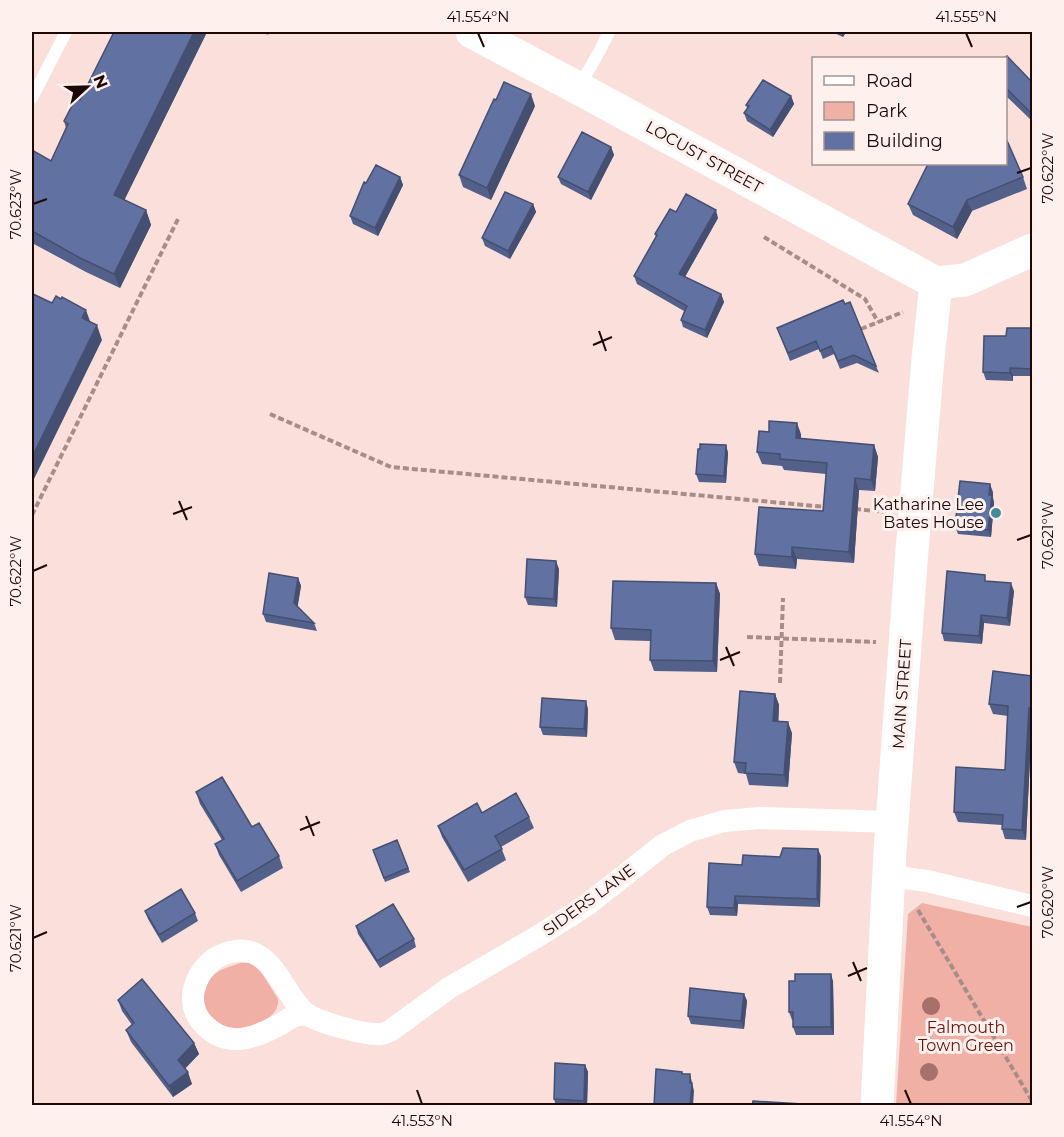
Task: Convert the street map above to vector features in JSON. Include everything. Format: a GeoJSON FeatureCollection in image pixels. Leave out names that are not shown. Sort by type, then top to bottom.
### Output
{"type":"FeatureCollection","features":[{"type":"Feature","properties":{"kind":"main road","name":"LOCUST STREET"},"geometry":{"type":"LineString","coordinates":[[472,32],[936,283]]}},
{"type":"Feature","properties":{"kind":"main road"},"geometry":{"type":"LineString","coordinates":[[936,283],[965,280],[1032,250]]}},
{"type":"Feature","properties":{"kind":"main road","name":"MAIN STREET"},"geometry":{"type":"LineString","coordinates":[[877,1106],[889,876],[913,540],[936,283]]}},
{"type":"Feature","properties":{"kind":"street","name":"SIDERS LANE"},"geometry":{"type":"LineString","coordinates":[[306,1014],[354,1031],[380,1035],[390,1031],[449,988],[587,905],[663,845],[690,831],[724,821],[760,818],[893,822]]}},
{"type":"Feature","properties":{"kind":"street"},"geometry":{"type":"LineString","coordinates":[[889,876],[927,881],[1032,906]]}},
{"type":"Feature","properties":{"kind":"street"},"geometry":{"type":"LineString","coordinates":[[244,950],[261,956],[269,964],[283,982],[292,999],[306,1014],[292,1017],[264,1033],[243,1040],[223,1038],[210,1031],[198,1018],[192,1003],[193,989],[201,970],[212,960],[224,954],[244,950]]}},
{"type":"Feature","properties":{"kind":"lane"},"geometry":{"type":"LineString","coordinates":[[32,98],[66,32]]}},
{"type":"Feature","properties":{"kind":"lane"},"geometry":{"type":"LineString","coordinates":[[578,88],[609,32]]}},
{"type":"Feature","properties":{"kind":"path"},"geometry":{"type":"LineString","coordinates":[[32,515],[178,219]]}},
{"type":"Feature","properties":{"kind":"path"},"geometry":{"type":"LineString","coordinates":[[764,237],[860,296],[868,303],[878,322]]}},
{"type":"Feature","properties":{"kind":"path"},"geometry":{"type":"LineString","coordinates":[[861,329],[904,311]]}},
{"type":"Feature","properties":{"kind":"path"},"geometry":{"type":"LineString","coordinates":[[270,414],[391,467],[826,507]]}},
{"type":"Feature","properties":{"kind":"path"},"geometry":{"type":"LineString","coordinates":[[850,509],[897,513]]}},
{"type":"Feature","properties":{"kind":"path"},"geometry":{"type":"LineString","coordinates":[[780,683],[783,597]]}},
{"type":"Feature","properties":{"kind":"path"},"geometry":{"type":"LineString","coordinates":[[747,637],[886,643]]}},
{"type":"Feature","properties":{"kind":"path"},"geometry":{"type":"LineString","coordinates":[[917,909],[1032,1101]]}},
{"type":"Feature","properties":{"kind":"green space","name":"Falmouth Town Green"},"geometry":{"type":"Polygon","coordinates":[[[922,903],[1032,927],[1032,1105],[896,1105],[908,914],[922,903]]]}},
{"type":"Feature","properties":{"kind":"green space"},"geometry":{"type":"Polygon","coordinates":[[[241,963],[249,963],[258,967],[278,999],[278,1003],[274,1012],[267,1019],[251,1027],[238,1030],[218,1024],[211,1017],[203,1001],[208,983],[215,974],[241,963]]]}},
{"type":"Feature","properties":{"kind":"building"},"geometry":{"type":"Polygon","coordinates":[[[114,32],[194,32],[114,195],[146,210],[114,274],[32,231],[32,150],[51,161],[68,124],[64,121],[76,98],[80,100],[114,32]]]}},
{"type":"Feature","properties":{"kind":"building"},"geometry":{"type":"Polygon","coordinates":[[[1006,57],[1030,80],[1032,78],[1032,114],[1007,89],[1006,57]]]}},
{"type":"Feature","properties":{"kind":"building"},"geometry":{"type":"Polygon","coordinates":[[[763,80],[791,96],[770,130],[744,113],[749,106],[746,105],[763,80]]]}},
{"type":"Feature","properties":{"kind":"building"},"geometry":{"type":"Polygon","coordinates":[[[504,82],[531,94],[487,188],[459,175],[504,82]]]}},
{"type":"Feature","properties":{"kind":"building"},"geometry":{"type":"Polygon","coordinates":[[[582,132],[611,147],[588,192],[558,177],[582,132]]]}},
{"type":"Feature","properties":{"kind":"building"},"geometry":{"type":"Polygon","coordinates":[[[1007,141],[1023,177],[967,200],[953,227],[908,204],[928,165],[1007,165],[1007,141]]]}},
{"type":"Feature","properties":{"kind":"building"},"geometry":{"type":"Polygon","coordinates":[[[376,165],[400,177],[375,228],[350,216],[364,182],[366,183],[376,165]]]}},
{"type":"Feature","properties":{"kind":"building"},"geometry":{"type":"Polygon","coordinates":[[[505,192],[533,204],[508,251],[482,238],[505,192]]]}},
{"type":"Feature","properties":{"kind":"building"},"geometry":{"type":"Polygon","coordinates":[[[686,194],[716,210],[679,274],[721,294],[705,330],[681,320],[687,306],[634,276],[670,209],[676,212],[686,194]]]}},
{"type":"Feature","properties":{"kind":"building"},"geometry":{"type":"Polygon","coordinates":[[[33,294],[52,303],[56,296],[61,299],[62,297],[86,310],[82,318],[97,325],[32,457],[32,297],[33,294]]]}},
{"type":"Feature","properties":{"kind":"building"},"geometry":{"type":"Polygon","coordinates":[[[843,300],[845,304],[850,302],[876,366],[854,355],[838,361],[831,346],[820,351],[816,341],[788,353],[777,328],[843,300]]]}},
{"type":"Feature","properties":{"kind":"building"},"geometry":{"type":"Polygon","coordinates":[[[1007,328],[1032,328],[1032,369],[1010,368],[1010,373],[983,372],[984,336],[1006,336],[1007,328]]]}},
{"type":"Feature","properties":{"kind":"building"},"geometry":{"type":"Polygon","coordinates":[[[769,421],[797,423],[796,438],[874,445],[871,480],[855,478],[849,552],[792,547],[792,557],[755,554],[759,507],[823,511],[827,463],[780,459],[780,454],[757,452],[759,431],[769,432],[769,421]]]}},
{"type":"Feature","properties":{"kind":"building"},"geometry":{"type":"Polygon","coordinates":[[[700,444],[726,445],[724,476],[696,474],[700,444]]]}},
{"type":"Feature","properties":{"kind":"building"},"geometry":{"type":"Polygon","coordinates":[[[960,481],[990,484],[989,495],[992,495],[988,530],[955,526],[960,481]]]}},
{"type":"Feature","properties":{"kind":"building"},"geometry":{"type":"Polygon","coordinates":[[[527,559],[556,561],[554,599],[525,597],[527,559]]]}},
{"type":"Feature","properties":{"kind":"building"},"geometry":{"type":"Polygon","coordinates":[[[947,571],[985,575],[985,581],[1011,583],[1007,618],[981,615],[979,636],[942,633],[947,571]]]}},
{"type":"Feature","properties":{"kind":"building"},"geometry":{"type":"Polygon","coordinates":[[[269,573],[298,578],[294,603],[314,623],[263,614],[269,573]]]}},
{"type":"Feature","properties":{"kind":"building"},"geometry":{"type":"Polygon","coordinates":[[[613,581],[716,583],[713,661],[650,660],[651,630],[611,628],[613,581]]]}},
{"type":"Feature","properties":{"kind":"building"},"geometry":{"type":"Polygon","coordinates":[[[993,671],[1032,676],[1032,708],[1029,708],[1022,830],[1002,829],[1003,815],[954,812],[956,767],[1005,770],[1008,706],[989,704],[993,671]]]}},
{"type":"Feature","properties":{"kind":"building"},"geometry":{"type":"Polygon","coordinates":[[[740,691],[775,694],[773,721],[788,722],[784,775],[745,773],[746,763],[734,762],[740,691]]]}},
{"type":"Feature","properties":{"kind":"building"},"geometry":{"type":"Polygon","coordinates":[[[542,698],[586,701],[584,729],[540,727],[542,698]]]}},
{"type":"Feature","properties":{"kind":"building"},"geometry":{"type":"Polygon","coordinates":[[[222,777],[252,827],[259,823],[279,856],[237,881],[215,844],[224,839],[196,792],[222,777]]]}},
{"type":"Feature","properties":{"kind":"building"},"geometry":{"type":"Polygon","coordinates":[[[516,793],[529,817],[495,836],[502,849],[464,870],[438,826],[477,803],[482,813],[516,793]]]}},
{"type":"Feature","properties":{"kind":"building"},"geometry":{"type":"Polygon","coordinates":[[[397,840],[408,868],[384,878],[373,850],[397,840]]]}},
{"type":"Feature","properties":{"kind":"building"},"geometry":{"type":"Polygon","coordinates":[[[783,848],[818,849],[817,899],[735,896],[734,908],[707,907],[709,863],[742,865],[743,855],[780,857],[783,848]]]}},
{"type":"Feature","properties":{"kind":"building"},"geometry":{"type":"Polygon","coordinates":[[[181,889],[195,913],[159,935],[145,911],[181,889]]]}},
{"type":"Feature","properties":{"kind":"building"},"geometry":{"type":"Polygon","coordinates":[[[393,904],[414,939],[377,961],[356,926],[393,904]]]}},
{"type":"Feature","properties":{"kind":"building"},"geometry":{"type":"Polygon","coordinates":[[[795,974],[831,974],[831,1027],[793,1027],[793,1012],[789,1012],[789,981],[795,981],[795,974]]]}},
{"type":"Feature","properties":{"kind":"building"},"geometry":{"type":"Polygon","coordinates":[[[142,979],[194,1043],[178,1060],[188,1072],[169,1086],[126,1030],[134,1023],[118,1000],[142,979]]]}},
{"type":"Feature","properties":{"kind":"building"},"geometry":{"type":"Polygon","coordinates":[[[690,988],[744,994],[741,1021],[688,1016],[690,988]]]}},
{"type":"Feature","properties":{"kind":"building"},"geometry":{"type":"Polygon","coordinates":[[[555,1063],[585,1065],[584,1101],[554,1099],[555,1063]]]}},
{"type":"Feature","properties":{"kind":"building"},"geometry":{"type":"Polygon","coordinates":[[[656,1069],[690,1074],[690,1083],[692,1083],[690,1106],[654,1106],[656,1069]]]}},
{"type":"Feature","properties":{"kind":"building"},"geometry":{"type":"Polygon","coordinates":[[[753,1101],[802,1104],[802,1106],[752,1106],[753,1101]]]}},
{"type":"Feature","properties":{"kind":"place","name":"Katharine Lee Bates House"},"geometry":{"type":"Point","coordinates":[996,513]}}]}
